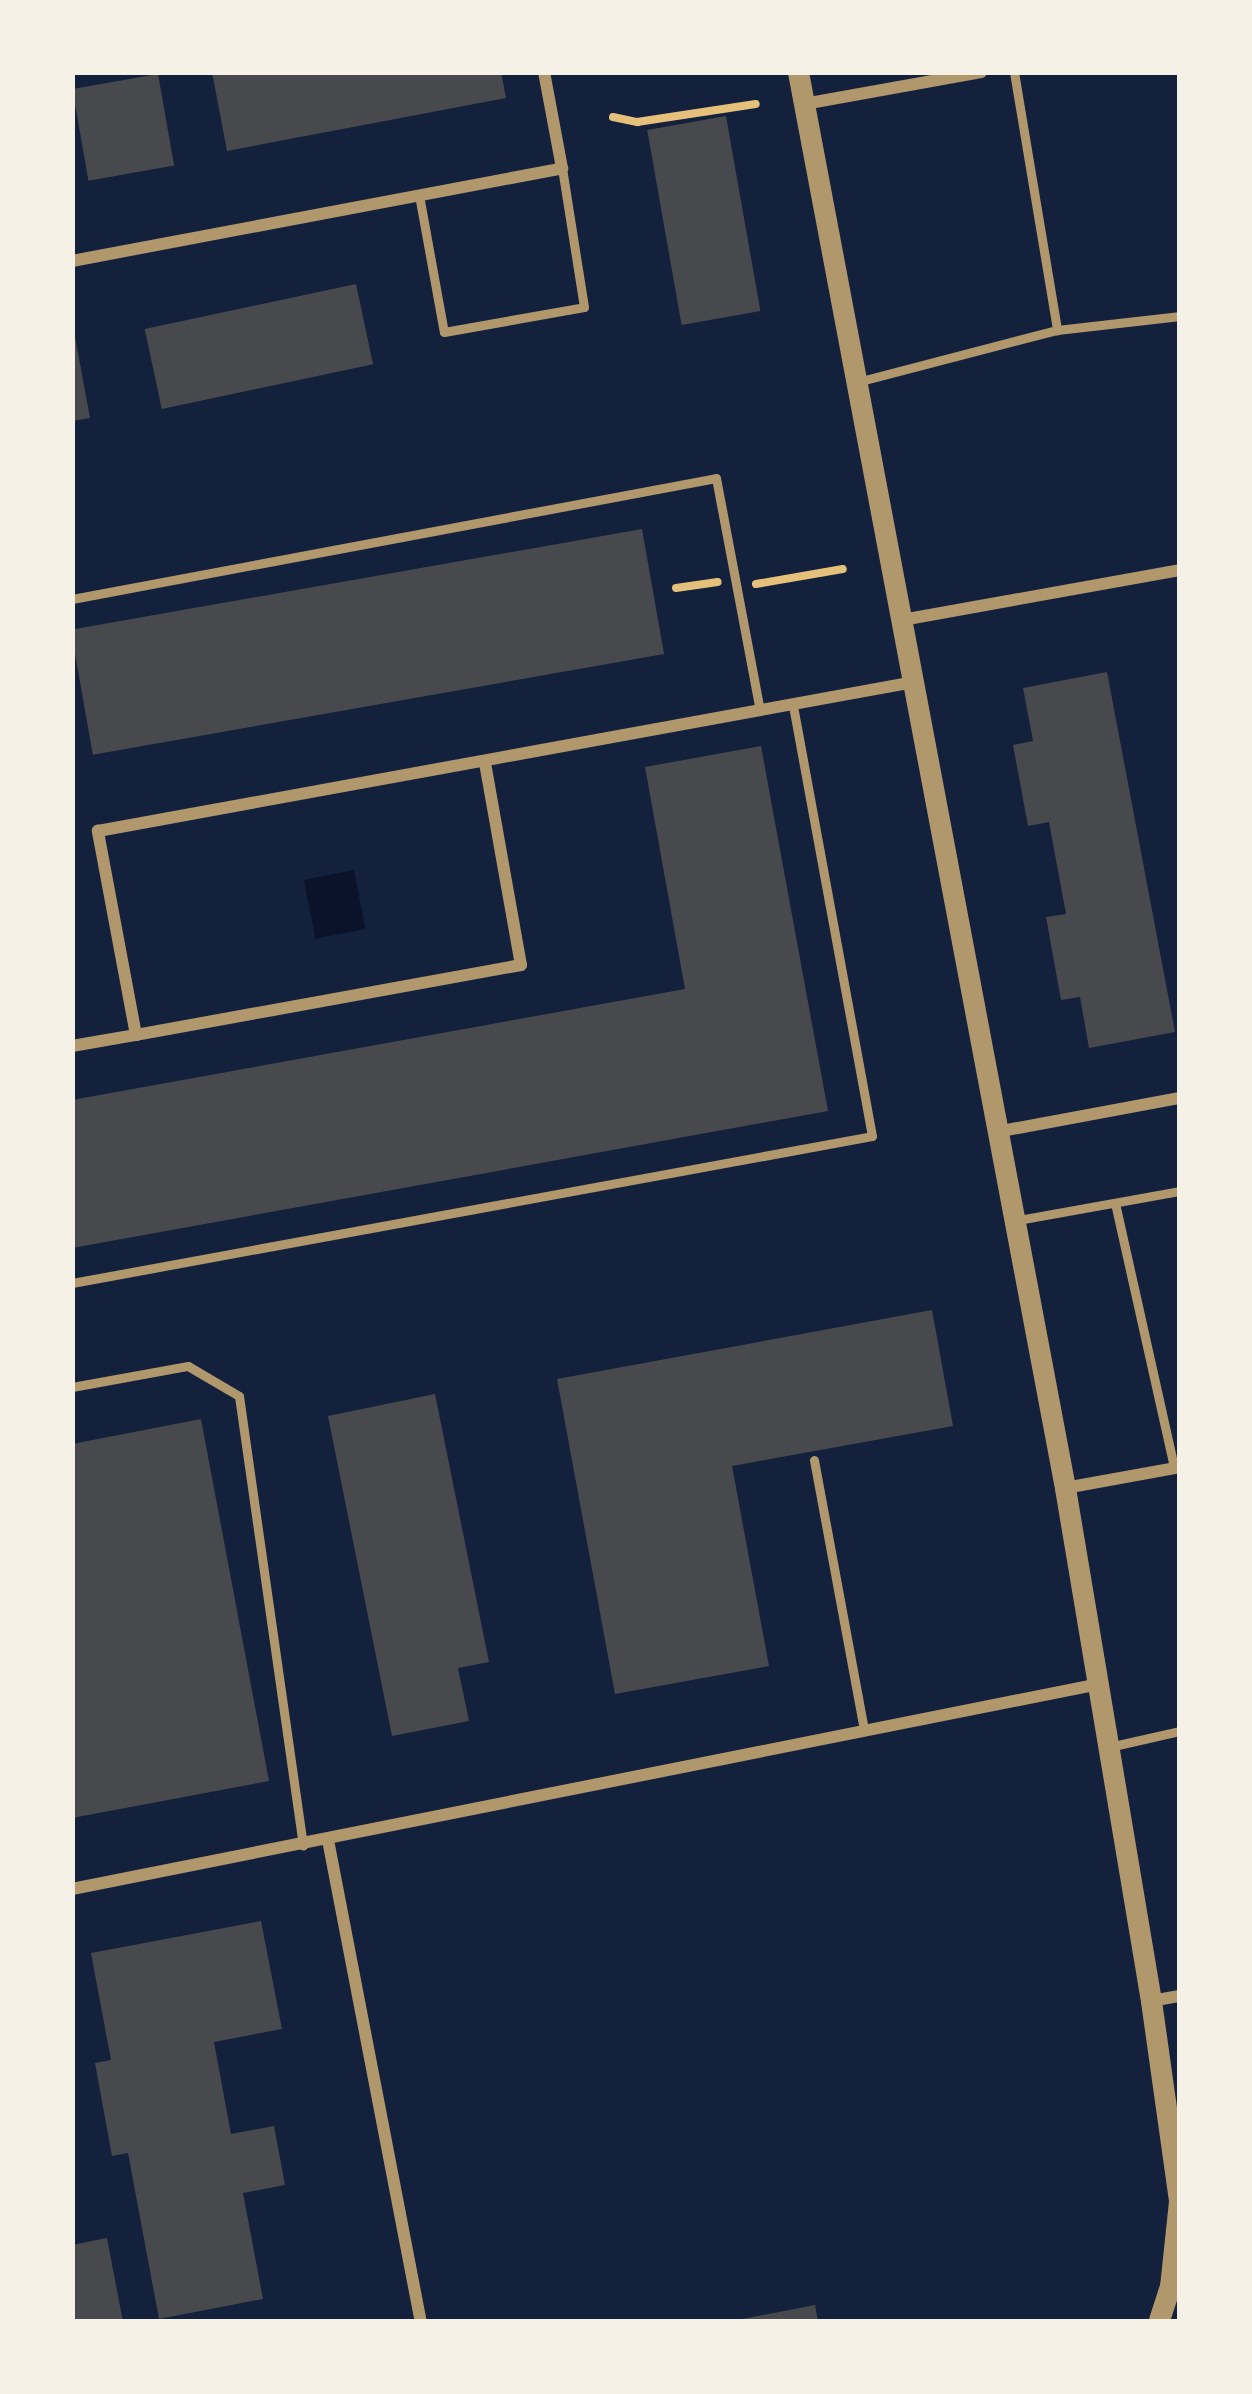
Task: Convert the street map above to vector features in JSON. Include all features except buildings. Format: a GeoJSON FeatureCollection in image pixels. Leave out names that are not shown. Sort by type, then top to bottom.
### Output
{"type":"FeatureCollection","features":[{"type":"Feature","properties":{"kind":"street"},"geometry":{"type":"LineString","coordinates":[[72,261],[562,168],[544,72]]}},
{"type":"Feature","properties":{"kind":"street"},"geometry":{"type":"LineString","coordinates":[[798,72],[1065,1488],[1151,2001],[1179,2201],[1170,2286],[1158,2322]]}},
{"type":"Feature","properties":{"kind":"street"},"geometry":{"type":"LineString","coordinates":[[804,104],[981,72]]}},
{"type":"Feature","properties":{"kind":"street"},"geometry":{"type":"LineString","coordinates":[[902,620],[1180,570]]}},
{"type":"Feature","properties":{"kind":"street"},"geometry":{"type":"LineString","coordinates":[[136,1035],[98,831],[914,682]]}},
{"type":"Feature","properties":{"kind":"street"},"geometry":{"type":"LineString","coordinates":[[72,1046],[521,965],[485,763]]}},
{"type":"Feature","properties":{"kind":"street"},"geometry":{"type":"LineString","coordinates":[[997,1132],[1180,1098]]}},
{"type":"Feature","properties":{"kind":"street"},"geometry":{"type":"LineString","coordinates":[[1065,1488],[1177,1468]]}},
{"type":"Feature","properties":{"kind":"street"},"geometry":{"type":"LineString","coordinates":[[72,1889],[1099,1684]]}},
{"type":"Feature","properties":{"kind":"street"},"geometry":{"type":"LineString","coordinates":[[328,1840],[421,2322]]}},
{"type":"Feature","properties":{"kind":"street"},"geometry":{"type":"LineString","coordinates":[[1151,2001],[1180,1996]]}},
{"type":"Feature","properties":{"kind":"lane"},"geometry":{"type":"LineString","coordinates":[[1014,72],[1057,330]]}},
{"type":"Feature","properties":{"kind":"lane"},"geometry":{"type":"LineString","coordinates":[[419,195],[444,332],[584,307],[562,168]]}},
{"type":"Feature","properties":{"kind":"lane"},"geometry":{"type":"LineString","coordinates":[[857,382],[1057,330],[1180,316]]}},
{"type":"Feature","properties":{"kind":"lane"},"geometry":{"type":"LineString","coordinates":[[72,599],[716,478],[760,710]]}},
{"type":"Feature","properties":{"kind":"lane"},"geometry":{"type":"LineString","coordinates":[[72,1283],[872,1136],[793,704]]}},
{"type":"Feature","properties":{"kind":"lane"},"geometry":{"type":"LineString","coordinates":[[1013,1221],[1180,1191]]}},
{"type":"Feature","properties":{"kind":"lane"},"geometry":{"type":"LineString","coordinates":[[1115,1203],[1177,1468]]}},
{"type":"Feature","properties":{"kind":"lane"},"geometry":{"type":"LineString","coordinates":[[72,1387],[188,1366],[239,1396],[303,1845]]}},
{"type":"Feature","properties":{"kind":"lane"},"geometry":{"type":"LineString","coordinates":[[814,1460],[864,1731]]}},
{"type":"Feature","properties":{"kind":"lane"},"geometry":{"type":"LineString","coordinates":[[1109,1747],[1180,1731]]}},
{"type":"Feature","properties":{"kind":"path"},"geometry":{"type":"LineString","coordinates":[[614,117],[637,122],[756,104]]}},
{"type":"Feature","properties":{"kind":"water"},"geometry":{"type":"Polygon","coordinates":[[[354,870],[365,929],[315,939],[304,880],[354,870]]]}}]}
